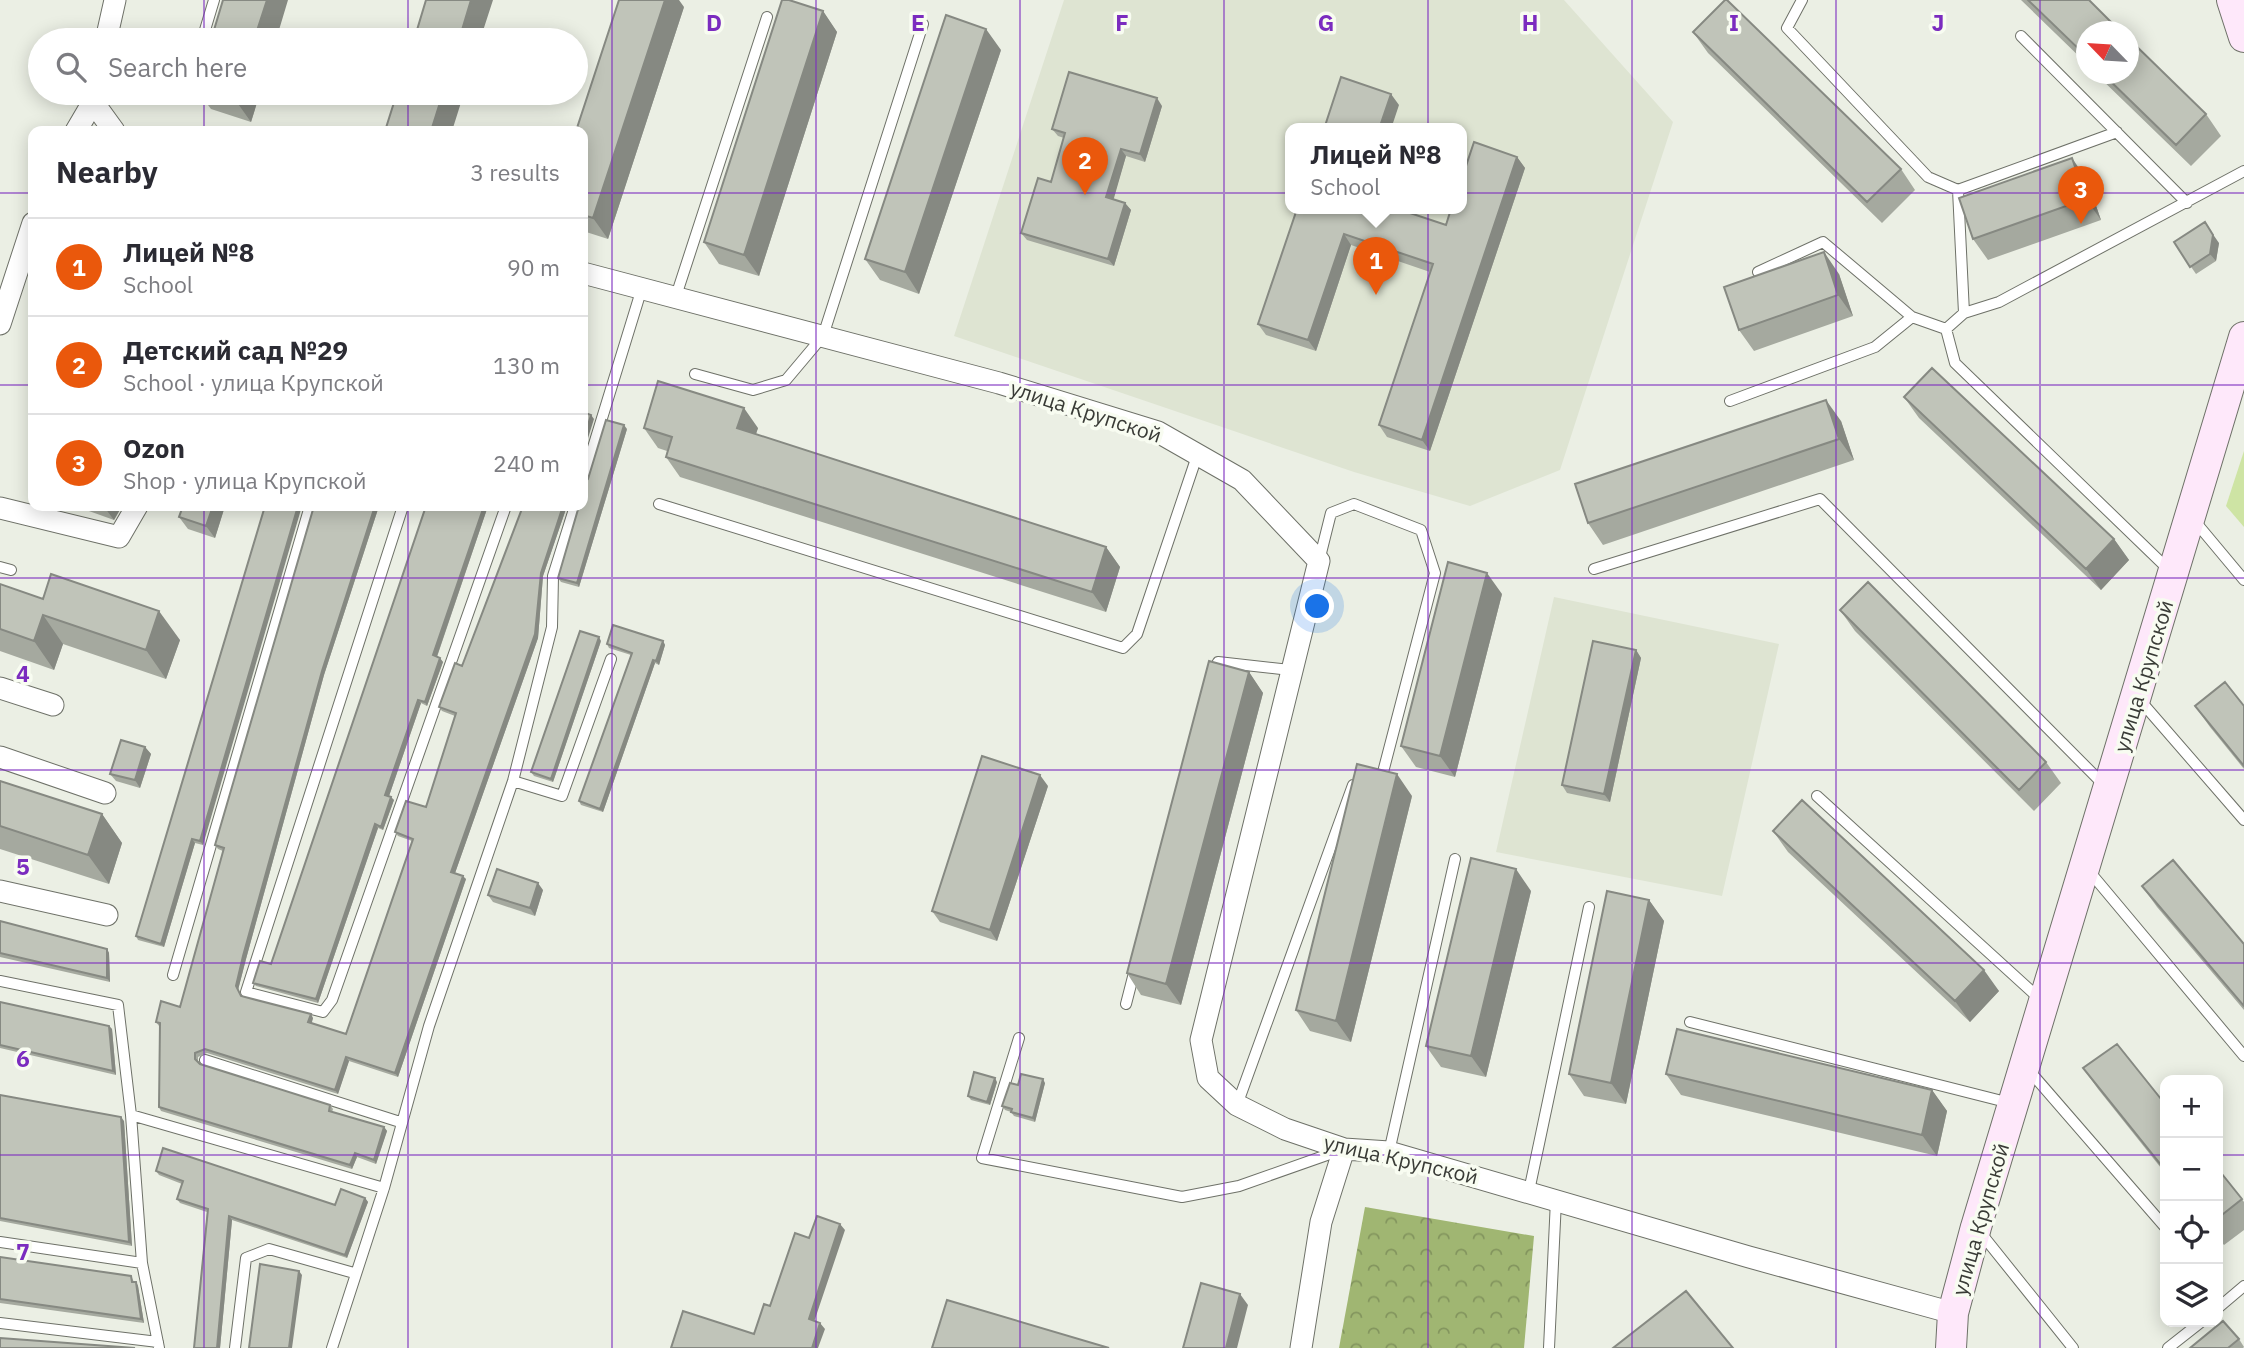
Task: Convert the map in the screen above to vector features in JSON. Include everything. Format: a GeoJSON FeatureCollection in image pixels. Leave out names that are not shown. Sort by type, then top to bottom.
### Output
{"type":"FeatureCollection","features":[{"type":"Feature","properties":{"kind":"street"},"geometry":{"type":"LineString","coordinates":[[109,28],[115,0]]}},
{"type":"Feature","properties":{"kind":"street"},"geometry":{"type":"LineString","coordinates":[[2232,0],[2244,37]]}},
{"type":"Feature","properties":{"kind":"street"},"geometry":{"type":"LineString","coordinates":[[79,126],[90,105]]}},
{"type":"Feature","properties":{"kind":"street"},"geometry":{"type":"LineString","coordinates":[[99,105],[111,126]]}},
{"type":"Feature","properties":{"kind":"street"},"geometry":{"type":"LineString","coordinates":[[0,324],[28,238]]}},
{"type":"Feature","properties":{"kind":"street","name":"улица Крупской"},"geometry":{"type":"LineString","coordinates":[[588,279],[676,296],[999,383],[1158,432],[1242,480],[1318,561],[1201,1040],[1208,1078],[1237,1105],[1285,1129],[1344,1149],[1389,1152],[1749,1257],[1953,1313],[2024,1065],[2244,337]]}},
{"type":"Feature","properties":{"kind":"street"},"geometry":{"type":"LineString","coordinates":[[0,508],[119,537],[134,511]]}},
{"type":"Feature","properties":{"kind":"street"},"geometry":{"type":"LineString","coordinates":[[0,688],[53,705]]}},
{"type":"Feature","properties":{"kind":"street"},"geometry":{"type":"LineString","coordinates":[[0,757],[105,793]]}},
{"type":"Feature","properties":{"kind":"street"},"geometry":{"type":"LineString","coordinates":[[0,891],[107,915]]}},
{"type":"Feature","properties":{"kind":"street"},"geometry":{"type":"LineString","coordinates":[[1301,1348],[1321,1222],[1344,1149]]}},
{"type":"Feature","properties":{"kind":"street"},"geometry":{"type":"LineString","coordinates":[[1951,1348],[1953,1313]]}},
{"type":"Feature","properties":{"kind":"lane"},"geometry":{"type":"LineString","coordinates":[[206,28],[214,0]]}},
{"type":"Feature","properties":{"kind":"lane"},"geometry":{"type":"LineString","coordinates":[[1802,0],[1787,28],[1928,177],[1958,190],[2118,132]]}},
{"type":"Feature","properties":{"kind":"lane"},"geometry":{"type":"LineString","coordinates":[[676,296],[767,17]]}},
{"type":"Feature","properties":{"kind":"lane"},"geometry":{"type":"LineString","coordinates":[[695,374],[753,390],[786,380],[824,336],[923,23]]}},
{"type":"Feature","properties":{"kind":"lane"},"geometry":{"type":"LineString","coordinates":[[2021,36],[2187,203]]}},
{"type":"Feature","properties":{"kind":"lane"},"geometry":{"type":"LineString","coordinates":[[1945,329],[1964,313],[1998,303],[2244,171]]}},
{"type":"Feature","properties":{"kind":"lane"},"geometry":{"type":"LineString","coordinates":[[1958,190],[1964,313]]}},
{"type":"Feature","properties":{"kind":"lane"},"geometry":{"type":"LineString","coordinates":[[1758,272],[1823,242],[1912,317],[1945,329]]}},
{"type":"Feature","properties":{"kind":"lane"},"geometry":{"type":"LineString","coordinates":[[588,464],[642,288]]}},
{"type":"Feature","properties":{"kind":"lane"},"geometry":{"type":"LineString","coordinates":[[1730,401],[1875,346],[1912,317]]}},
{"type":"Feature","properties":{"kind":"lane"},"geometry":{"type":"LineString","coordinates":[[1945,329],[1955,363],[2173,574]]}},
{"type":"Feature","properties":{"kind":"lane"},"geometry":{"type":"LineString","coordinates":[[659,504],[1123,648],[1137,634],[1198,453]]}},
{"type":"Feature","properties":{"kind":"lane"},"geometry":{"type":"LineString","coordinates":[[1594,569],[1820,499],[2108,789]]}},
{"type":"Feature","properties":{"kind":"lane"},"geometry":{"type":"LineString","coordinates":[[1237,1105],[1358,771],[1382,775],[1435,573],[1422,530],[1354,503],[1331,513],[1318,561]]}},
{"type":"Feature","properties":{"kind":"lane"},"geometry":{"type":"LineString","coordinates":[[173,975],[309,511]]}},
{"type":"Feature","properties":{"kind":"lane"},"geometry":{"type":"LineString","coordinates":[[401,511],[246,992],[323,1012],[332,1000],[504,511]]}},
{"type":"Feature","properties":{"kind":"lane"},"geometry":{"type":"LineString","coordinates":[[332,1348],[354,1273],[384,1188],[400,1122],[429,1026],[513,781],[552,626],[553,576],[573,511]]}},
{"type":"Feature","properties":{"kind":"lane"},"geometry":{"type":"LineString","coordinates":[[2191,517],[2244,580]]}},
{"type":"Feature","properties":{"kind":"lane"},"geometry":{"type":"LineString","coordinates":[[513,781],[562,796],[611,660]]}},
{"type":"Feature","properties":{"kind":"lane"},"geometry":{"type":"LineString","coordinates":[[1210,682],[1218,662],[1290,670]]}},
{"type":"Feature","properties":{"kind":"lane"},"geometry":{"type":"LineString","coordinates":[[2136,696],[2244,820]]}},
{"type":"Feature","properties":{"kind":"lane"},"geometry":{"type":"LineString","coordinates":[[1817,796],[2043,1002]]}},
{"type":"Feature","properties":{"kind":"lane"},"geometry":{"type":"LineString","coordinates":[[1389,1152],[1455,859]]}},
{"type":"Feature","properties":{"kind":"lane"},"geometry":{"type":"LineString","coordinates":[[2085,866],[2244,1056]]}},
{"type":"Feature","properties":{"kind":"lane"},"geometry":{"type":"LineString","coordinates":[[1529,1191],[1588,907]]}},
{"type":"Feature","properties":{"kind":"lane"},"geometry":{"type":"LineString","coordinates":[[1126,1004],[1140,950]]}},
{"type":"Feature","properties":{"kind":"lane"},"geometry":{"type":"LineString","coordinates":[[0,981],[118,1005],[131,1115],[142,1263],[158,1345],[0,1323]]}},
{"type":"Feature","properties":{"kind":"lane"},"geometry":{"type":"LineString","coordinates":[[1690,1022],[2013,1104]]}},
{"type":"Feature","properties":{"kind":"lane"},"geometry":{"type":"LineString","coordinates":[[1019,1038],[982,1158],[1182,1197],[1239,1186],[1344,1149]]}},
{"type":"Feature","properties":{"kind":"lane"},"geometry":{"type":"LineString","coordinates":[[205,1060],[400,1122]]}},
{"type":"Feature","properties":{"kind":"lane"},"geometry":{"type":"LineString","coordinates":[[2024,1065],[2160,1221]]}},
{"type":"Feature","properties":{"kind":"lane"},"geometry":{"type":"LineString","coordinates":[[131,1115],[384,1188]]}},
{"type":"Feature","properties":{"kind":"lane"},"geometry":{"type":"LineString","coordinates":[[1549,1348],[1556,1200]]}},
{"type":"Feature","properties":{"kind":"lane"},"geometry":{"type":"LineString","coordinates":[[1976,1227],[2073,1348]]}},
{"type":"Feature","properties":{"kind":"lane"},"geometry":{"type":"LineString","coordinates":[[0,1242],[142,1263]]}},
{"type":"Feature","properties":{"kind":"lane"},"geometry":{"type":"LineString","coordinates":[[235,1348],[246,1258],[269,1249],[354,1273]]}},
{"type":"Feature","properties":{"kind":"lane"},"geometry":{"type":"LineString","coordinates":[[2223,1304],[2244,1286]]}},
{"type":"Feature","properties":{"kind":"lane"},"geometry":{"type":"LineString","coordinates":[[2168,1348],[2195,1327]]}},
{"type":"Feature","properties":{"kind":"shaded area"},"geometry":{"type":"Polygon","coordinates":[[[1064,0],[1564,0],[1673,122],[1560,470],[1470,506],[1354,472],[954,336],[1064,0]]]}},
{"type":"Feature","properties":{"kind":"shaded area"},"geometry":{"type":"Polygon","coordinates":[[[1554,597],[1779,644],[1722,896],[1496,852],[1554,597]]]}},
{"type":"Feature","properties":{"kind":"green space"},"geometry":{"type":"Polygon","coordinates":[[[2244,451],[2244,527],[2226,506],[2244,451]]]}},
{"type":"Feature","properties":{"kind":"green space"},"geometry":{"type":"Polygon","coordinates":[[[1365,1207],[1534,1236],[1524,1348],[1339,1348],[1365,1207]]]}},
{"type":"Feature","properties":{"kind":"building"},"geometry":{"type":"Polygon","coordinates":[[[223,0],[267,0],[258,28],[215,28],[223,0]]]}},
{"type":"Feature","properties":{"kind":"building"},"geometry":{"type":"Polygon","coordinates":[[[426,0],[471,0],[463,28],[418,28],[426,0]]]}},
{"type":"Feature","properties":{"kind":"building"},"geometry":{"type":"Polygon","coordinates":[[[619,0],[665,0],[593,218],[588,216],[588,126],[578,126],[585,105],[588,105],[588,94],[619,0]]]}},
{"type":"Feature","properties":{"kind":"building"},"geometry":{"type":"Polygon","coordinates":[[[782,0],[823,11],[744,255],[704,242],[782,0]]]}},
{"type":"Feature","properties":{"kind":"building"},"geometry":{"type":"Polygon","coordinates":[[[1725,0],[1901,169],[1867,202],[1693,32],[1725,0]]]}},
{"type":"Feature","properties":{"kind":"building"},"geometry":{"type":"Polygon","coordinates":[[[2028,0],[2089,0],[2110,21],[2076,21],[2076,46],[2028,0]]]}},
{"type":"Feature","properties":{"kind":"building"},"geometry":{"type":"Polygon","coordinates":[[[946,15],[986,29],[905,272],[865,259],[946,15]]]}},
{"type":"Feature","properties":{"kind":"building"},"geometry":{"type":"Polygon","coordinates":[[[2139,49],[2206,114],[2176,145],[2113,84],[2139,84],[2139,49]]]}},
{"type":"Feature","properties":{"kind":"building"},"geometry":{"type":"Polygon","coordinates":[[[1069,72],[1157,98],[1140,154],[1121,149],[1106,197],[1125,203],[1108,259],[1021,233],[1038,178],[1051,182],[1065,133],[1052,129],[1069,72]]]}},
{"type":"Feature","properties":{"kind":"building"},"geometry":{"type":"Polygon","coordinates":[[[1341,77],[1391,94],[1381,123],[1326,123],[1341,77]]]}},
{"type":"Feature","properties":{"kind":"building"},"geometry":{"type":"Polygon","coordinates":[[[393,105],[439,105],[433,126],[387,126],[393,105]]]}},
{"type":"Feature","properties":{"kind":"building"},"geometry":{"type":"Polygon","coordinates":[[[1474,142],[1517,157],[1422,440],[1379,425],[1433,264],[1344,234],[1308,340],[1258,324],[1295,214],[1413,214],[1446,225],[1449,214],[1467,214],[1467,163],[1474,142]]]}},
{"type":"Feature","properties":{"kind":"building"},"geometry":{"type":"Polygon","coordinates":[[[2072,158],[2086,199],[1973,239],[1959,198],[2072,158]]]}},
{"type":"Feature","properties":{"kind":"building"},"geometry":{"type":"Polygon","coordinates":[[[2205,222],[2213,235],[2210,254],[2190,267],[2174,242],[2205,222]]]}},
{"type":"Feature","properties":{"kind":"building"},"geometry":{"type":"Polygon","coordinates":[[[1824,252],[1838,295],[1739,330],[1724,287],[1824,252]]]}},
{"type":"Feature","properties":{"kind":"building"},"geometry":{"type":"Polygon","coordinates":[[[1932,368],[2114,539],[2086,569],[1904,397],[1932,368]]]}},
{"type":"Feature","properties":{"kind":"building"},"geometry":{"type":"Polygon","coordinates":[[[658,381],[744,408],[737,428],[1106,547],[1092,592],[666,457],[672,437],[644,428],[658,381]]]}},
{"type":"Feature","properties":{"kind":"building"},"geometry":{"type":"Polygon","coordinates":[[[1826,400],[1839,439],[1588,523],[1575,484],[1826,400]]]}},
{"type":"Feature","properties":{"kind":"building"},"geometry":{"type":"Polygon","coordinates":[[[606,420],[624,425],[577,583],[558,578],[578,511],[588,511],[588,479],[606,420]]]}},
{"type":"Feature","properties":{"kind":"building"},"geometry":{"type":"Polygon","coordinates":[[[181,511],[211,511],[206,526],[179,517],[181,511]]]}},
{"type":"Feature","properties":{"kind":"building"},"geometry":{"type":"Polygon","coordinates":[[[264,511],[297,511],[200,841],[192,839],[161,944],[136,936],[264,511]]]}},
{"type":"Feature","properties":{"kind":"building"},"geometry":{"type":"Polygon","coordinates":[[[313,511],[373,511],[322,671],[236,986],[241,996],[311,1014],[308,1022],[346,1034],[413,839],[395,832],[406,801],[426,807],[456,713],[439,707],[455,663],[462,666],[521,511],[561,511],[541,573],[535,634],[451,872],[463,876],[395,1073],[346,1057],[335,1090],[205,1049],[195,1053],[195,1059],[200,1064],[330,1105],[329,1111],[384,1127],[374,1160],[355,1153],[350,1165],[159,1107],[160,1023],[156,1022],[161,1001],[180,1007],[224,848],[215,845],[313,511]]]}},
{"type":"Feature","properties":{"kind":"building"},"geometry":{"type":"Polygon","coordinates":[[[424,511],[482,511],[433,655],[440,658],[425,702],[418,700],[385,795],[391,797],[381,827],[375,824],[316,999],[253,983],[260,961],[271,964],[424,511]]]}},
{"type":"Feature","properties":{"kind":"building"},"geometry":{"type":"Polygon","coordinates":[[[1448,562],[1487,573],[1440,756],[1401,746],[1448,562]]]}},
{"type":"Feature","properties":{"kind":"building"},"geometry":{"type":"Polygon","coordinates":[[[51,574],[159,611],[146,650],[43,615],[34,641],[0,629],[0,584],[43,599],[51,574]]]}},
{"type":"Feature","properties":{"kind":"building"},"geometry":{"type":"Polygon","coordinates":[[[1868,582],[2046,762],[2019,790],[1840,610],[1868,582]]]}},
{"type":"Feature","properties":{"kind":"building"},"geometry":{"type":"Polygon","coordinates":[[[613,625],[663,641],[656,661],[653,660],[600,809],[579,801],[632,653],[607,644],[613,625]]]}},
{"type":"Feature","properties":{"kind":"building"},"geometry":{"type":"Polygon","coordinates":[[[580,631],[599,637],[551,779],[531,772],[580,631]]]}},
{"type":"Feature","properties":{"kind":"building"},"geometry":{"type":"Polygon","coordinates":[[[1593,641],[1636,650],[1604,794],[1562,785],[1593,641]]]}},
{"type":"Feature","properties":{"kind":"building"},"geometry":{"type":"Polygon","coordinates":[[[1209,661],[1249,672],[1166,984],[1127,973],[1209,661]]]}},
{"type":"Feature","properties":{"kind":"building"},"geometry":{"type":"Polygon","coordinates":[[[2225,682],[2244,706],[2244,766],[2195,706],[2225,682]]]}},
{"type":"Feature","properties":{"kind":"building"},"geometry":{"type":"Polygon","coordinates":[[[121,740],[145,747],[135,780],[110,774],[121,740]]]}},
{"type":"Feature","properties":{"kind":"building"},"geometry":{"type":"Polygon","coordinates":[[[982,756],[1040,775],[990,930],[932,911],[982,756]]]}},
{"type":"Feature","properties":{"kind":"building"},"geometry":{"type":"Polygon","coordinates":[[[1357,764],[1397,774],[1336,1021],[1296,1010],[1357,764]]]}},
{"type":"Feature","properties":{"kind":"building"},"geometry":{"type":"Polygon","coordinates":[[[0,781],[102,814],[88,855],[0,826],[0,781]]]}},
{"type":"Feature","properties":{"kind":"building"},"geometry":{"type":"Polygon","coordinates":[[[1802,800],[1984,970],[1955,1001],[1773,831],[1802,800]]]}},
{"type":"Feature","properties":{"kind":"building"},"geometry":{"type":"Polygon","coordinates":[[[1471,858],[1516,869],[1471,1056],[1426,1046],[1471,858]]]}},
{"type":"Feature","properties":{"kind":"building"},"geometry":{"type":"Polygon","coordinates":[[[2173,860],[2244,944],[2244,1006],[2142,886],[2173,860]]]}},
{"type":"Feature","properties":{"kind":"building"},"geometry":{"type":"Polygon","coordinates":[[[497,869],[538,883],[530,908],[488,895],[497,869]]]}},
{"type":"Feature","properties":{"kind":"building"},"geometry":{"type":"Polygon","coordinates":[[[1607,891],[1649,900],[1611,1083],[1569,1074],[1607,891]]]}},
{"type":"Feature","properties":{"kind":"building"},"geometry":{"type":"Polygon","coordinates":[[[0,921],[107,949],[107,978],[0,953],[0,921]]]}},
{"type":"Feature","properties":{"kind":"building"},"geometry":{"type":"Polygon","coordinates":[[[0,1002],[109,1026],[113,1071],[0,1045],[0,1002]]]}},
{"type":"Feature","properties":{"kind":"building"},"geometry":{"type":"Polygon","coordinates":[[[1677,1029],[1932,1090],[1922,1135],[1666,1074],[1677,1029]]]}},
{"type":"Feature","properties":{"kind":"building"},"geometry":{"type":"Polygon","coordinates":[[[2117,1044],[2160,1098],[2160,1164],[2083,1068],[2117,1044]]]}},
{"type":"Feature","properties":{"kind":"building"},"geometry":{"type":"Polygon","coordinates":[[[974,1072],[995,1078],[987,1102],[968,1096],[974,1072]]]}},
{"type":"Feature","properties":{"kind":"building"},"geometry":{"type":"Polygon","coordinates":[[[1021,1074],[1043,1079],[1033,1118],[1011,1112],[1012,1109],[1002,1106],[1010,1083],[1018,1085],[1021,1074]]]}},
{"type":"Feature","properties":{"kind":"building"},"geometry":{"type":"Polygon","coordinates":[[[0,1095],[121,1117],[129,1242],[0,1218],[0,1095]]]}},
{"type":"Feature","properties":{"kind":"building"},"geometry":{"type":"Polygon","coordinates":[[[163,1148],[335,1205],[341,1189],[365,1198],[345,1255],[229,1216],[217,1348],[194,1348],[208,1209],[177,1199],[183,1181],[156,1171],[163,1148]]]}},
{"type":"Feature","properties":{"kind":"building"},"geometry":{"type":"Polygon","coordinates":[[[2223,1175],[2242,1199],[2223,1214],[2223,1175]]]}},
{"type":"Feature","properties":{"kind":"building"},"geometry":{"type":"Polygon","coordinates":[[[817,1216],[840,1224],[809,1319],[820,1323],[812,1348],[671,1348],[683,1311],[754,1334],[764,1304],[770,1306],[795,1233],[809,1238],[817,1216]]]}},
{"type":"Feature","properties":{"kind":"building"},"geometry":{"type":"Polygon","coordinates":[[[0,1257],[131,1276],[132,1282],[136,1282],[141,1319],[0,1299],[0,1257]]]}},
{"type":"Feature","properties":{"kind":"building"},"geometry":{"type":"Polygon","coordinates":[[[260,1264],[299,1271],[289,1348],[249,1348],[260,1264]]]}},
{"type":"Feature","properties":{"kind":"building"},"geometry":{"type":"Polygon","coordinates":[[[1201,1283],[1240,1294],[1226,1348],[1183,1348],[1201,1283]]]}},
{"type":"Feature","properties":{"kind":"building"},"geometry":{"type":"Polygon","coordinates":[[[1686,1291],[1733,1348],[1613,1348],[1686,1291]]]}},
{"type":"Feature","properties":{"kind":"building"},"geometry":{"type":"Polygon","coordinates":[[[947,1300],[1109,1348],[932,1348],[947,1300]]]}},
{"type":"Feature","properties":{"kind":"building"},"geometry":{"type":"Polygon","coordinates":[[[2223,1321],[2239,1339],[2228,1348],[2190,1348],[2216,1327],[2223,1327],[2223,1321]]]}},
{"type":"Feature","properties":{"kind":"building"},"geometry":{"type":"Polygon","coordinates":[[[0,1338],[135,1348],[0,1348],[0,1338]]]}},
{"type":"Feature","properties":{"kind":"place","name":"Детский сад №29"},"geometry":{"type":"Point","coordinates":[1085,195]}},
{"type":"Feature","properties":{"kind":"place","name":"Ozon"},"geometry":{"type":"Point","coordinates":[2081,224]}},
{"type":"Feature","properties":{"kind":"place","name":"Лицей №8"},"geometry":{"type":"Point","coordinates":[1376,295]}}]}
